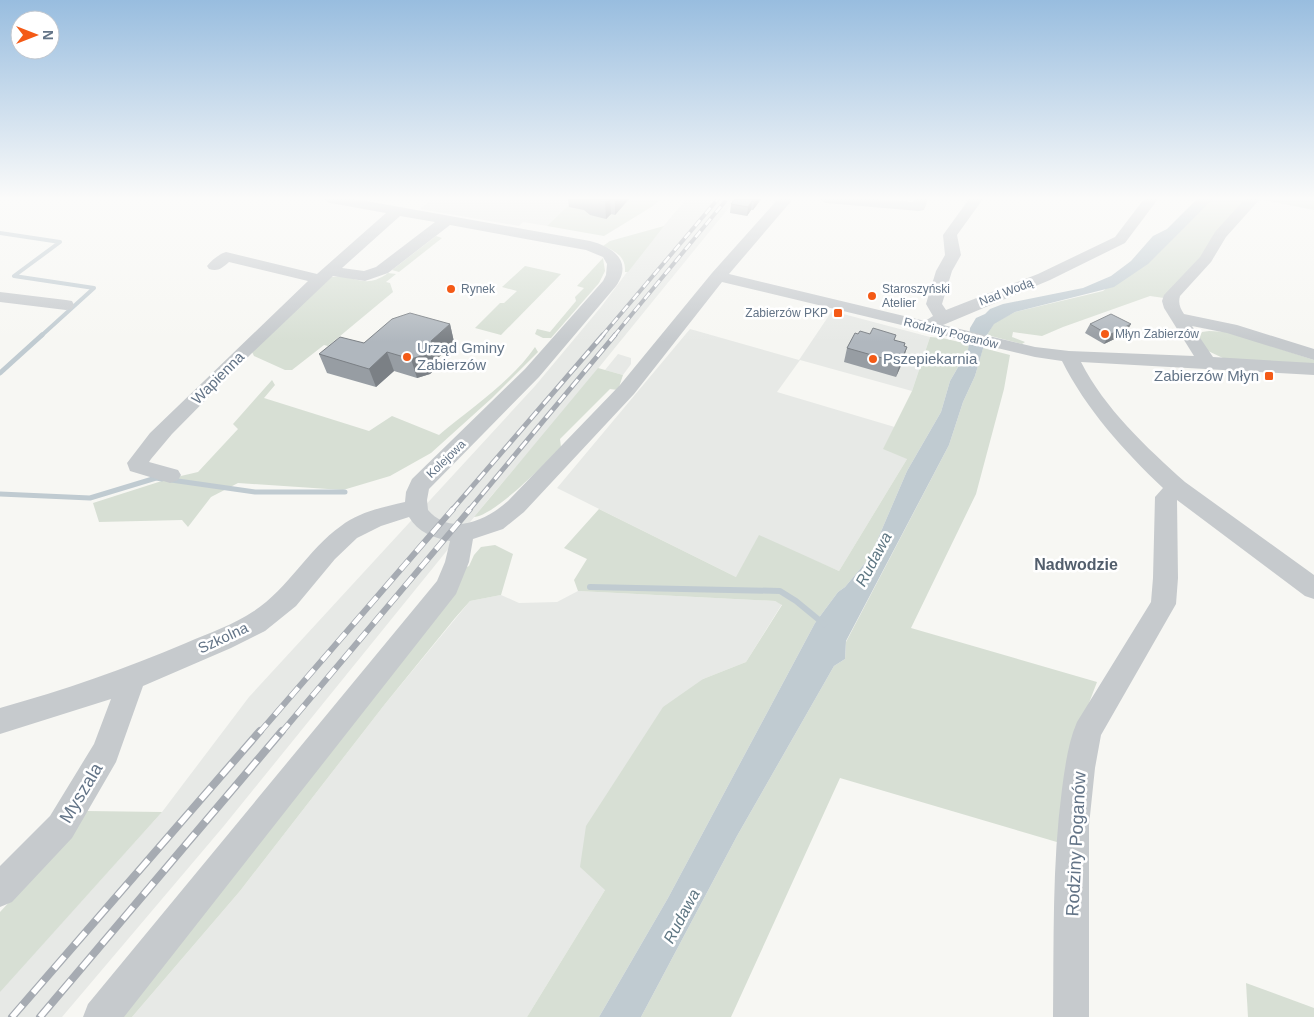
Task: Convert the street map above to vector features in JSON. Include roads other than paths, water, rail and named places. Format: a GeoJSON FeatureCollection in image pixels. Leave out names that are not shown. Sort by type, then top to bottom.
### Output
{"type":"FeatureCollection","features":[{"type":"Feature","properties":{"kind":"street","name":"Wapienna"},"geometry":{"type":"LineString","coordinates":[[170,475],[145,470],[138,466],[138,463],[152,445],[218,376],[324,275],[359,246]]}},
{"type":"Feature","properties":{"kind":"street"},"geometry":{"type":"LineString","coordinates":[[215,266],[226,257],[324,275],[365,276],[382,270],[413,246]]}},
{"type":"Feature","properties":{"kind":"street","name":"Kolejowa"},"geometry":{"type":"LineString","coordinates":[[416,507],[417,490],[425,479],[532,373],[610,283],[615,270],[615,264],[608,254],[591,246]]}},
{"type":"Feature","properties":{"kind":"street"},"geometry":{"type":"LineString","coordinates":[[416,507],[426,523],[444,531],[463,533],[480,530],[496,523],[513,508],[623,394],[742,246]]}},
{"type":"Feature","properties":{"kind":"street"},"geometry":{"type":"LineString","coordinates":[[938,325],[934,304],[944,271],[953,255],[952,246]]}},
{"type":"Feature","properties":{"kind":"street","name":"Nad Wodą"},"geometry":{"type":"LineString","coordinates":[[938,325],[1107,246]]}},
{"type":"Feature","properties":{"kind":"street"},"geometry":{"type":"LineString","coordinates":[[1207,362],[1172,308],[1172,295],[1206,259],[1213,246]]}},
{"type":"Feature","properties":{"kind":"street","name":"Rodziny Poganów"},"geometry":{"type":"LineString","coordinates":[[718,276],[938,325],[1017,349],[1069,356],[1314,369]]}},
{"type":"Feature","properties":{"kind":"street"},"geometry":{"type":"LineString","coordinates":[[0,296],[66,304]]}},
{"type":"Feature","properties":{"kind":"street"},"geometry":{"type":"LineString","coordinates":[[1180,318],[1231,329],[1314,355]]}},
{"type":"Feature","properties":{"kind":"street"},"geometry":{"type":"LineString","coordinates":[[1069,356],[1076,374],[1090,394],[1148,461],[1177,488],[1314,589]]}},
{"type":"Feature","properties":{"kind":"street","name":"Rodziny Poganów"},"geometry":{"type":"LineString","coordinates":[[1071,1017],[1073,826],[1080,768],[1087,732],[1098,710],[1163,604],[1167,585],[1164,525],[1166,497],[1177,488]]}},
{"type":"Feature","properties":{"kind":"street","name":"Szkolna"},"geometry":{"type":"LineString","coordinates":[[0,721],[58,706],[166,666],[263,618],[277,609],[333,546],[350,531],[370,521],[416,507]]}},
{"type":"Feature","properties":{"kind":"street"},"geometry":{"type":"LineString","coordinates":[[102,1017],[447,587],[457,562],[463,533]]}},
{"type":"Feature","properties":{"kind":"street","name":"Myszala"},"geometry":{"type":"LineString","coordinates":[[0,890],[61,827],[106,752],[132,677]]}},
{"type":"Feature","properties":{"kind":"water","name":"Rudawa"},"geometry":{"type":"Polygon","coordinates":[[[1144,246],[1166,246],[1148,264],[1114,287],[1015,312],[994,324],[987,335],[975,376],[963,402],[949,445],[846,641],[845,659],[834,666],[737,836],[641,1017],[599,1017],[668,898],[815,623],[838,592],[845,587],[870,557],[907,471],[941,412],[950,381],[968,350],[970,328],[976,318],[985,314],[990,309],[1003,304],[1083,288],[1111,276],[1131,261],[1144,246]]]}},
{"type":"Feature","properties":{"kind":"waterway"},"geometry":{"type":"LineString","coordinates":[[41,336],[94,288],[14,276],[54,246]]}},
{"type":"Feature","properties":{"kind":"waterway"},"geometry":{"type":"LineString","coordinates":[[0,373],[42,335]]}},
{"type":"Feature","properties":{"kind":"waterway"},"geometry":{"type":"LineString","coordinates":[[0,494],[90,498],[156,478],[162,479]]}},
{"type":"Feature","properties":{"kind":"waterway"},"geometry":{"type":"LineString","coordinates":[[171,480],[255,492],[345,492]]}},
{"type":"Feature","properties":{"kind":"waterway"},"geometry":{"type":"LineString","coordinates":[[590,587],[780,591],[796,601],[824,624]]}},
{"type":"Feature","properties":{"kind":"railway"},"geometry":{"type":"LineString","coordinates":[[602,336],[678,246]]}},
{"type":"Feature","properties":{"kind":"railway"},"geometry":{"type":"LineString","coordinates":[[614,336],[688,246]]}},
{"type":"Feature","properties":{"kind":"railway"},"geometry":{"type":"LineString","coordinates":[[452,510],[603,335]]}},
{"type":"Feature","properties":{"kind":"railway"},"geometry":{"type":"LineString","coordinates":[[469,510],[615,335]]}},
{"type":"Feature","properties":{"kind":"railway"},"geometry":{"type":"LineString","coordinates":[[259,733],[453,509]]}},
{"type":"Feature","properties":{"kind":"railway"},"geometry":{"type":"LineString","coordinates":[[281,733],[470,509]]}},
{"type":"Feature","properties":{"kind":"railway"},"geometry":{"type":"LineString","coordinates":[[12,1017],[260,731]]}},
{"type":"Feature","properties":{"kind":"railway"},"geometry":{"type":"LineString","coordinates":[[40,1017],[282,731]]}},
{"type":"Feature","properties":{"kind":"place","name":"Rynek"},"geometry":{"type":"Point","coordinates":[451,289]}},
{"type":"Feature","properties":{"kind":"place","name":"Staroszyński Atelier"},"geometry":{"type":"Point","coordinates":[872,296]}},
{"type":"Feature","properties":{"kind":"place","name":"Zabierzów PKP"},"geometry":{"type":"Point","coordinates":[838,313]}},
{"type":"Feature","properties":{"kind":"place","name":"Młyn Zabierzów"},"geometry":{"type":"Point","coordinates":[1105,334]}},
{"type":"Feature","properties":{"kind":"place","name":"Urząd Gminy Zabierzów"},"geometry":{"type":"Point","coordinates":[407,357]}},
{"type":"Feature","properties":{"kind":"place","name":"Pszepiekarnia"},"geometry":{"type":"Point","coordinates":[873,359]}},
{"type":"Feature","properties":{"kind":"place","name":"Zabierzów Młyn"},"geometry":{"type":"Point","coordinates":[1269,376]}},
{"type":"Feature","properties":{"kind":"district","name":"Nadwodzie"},"geometry":{"type":"Point","coordinates":[1076,564]}}]}
